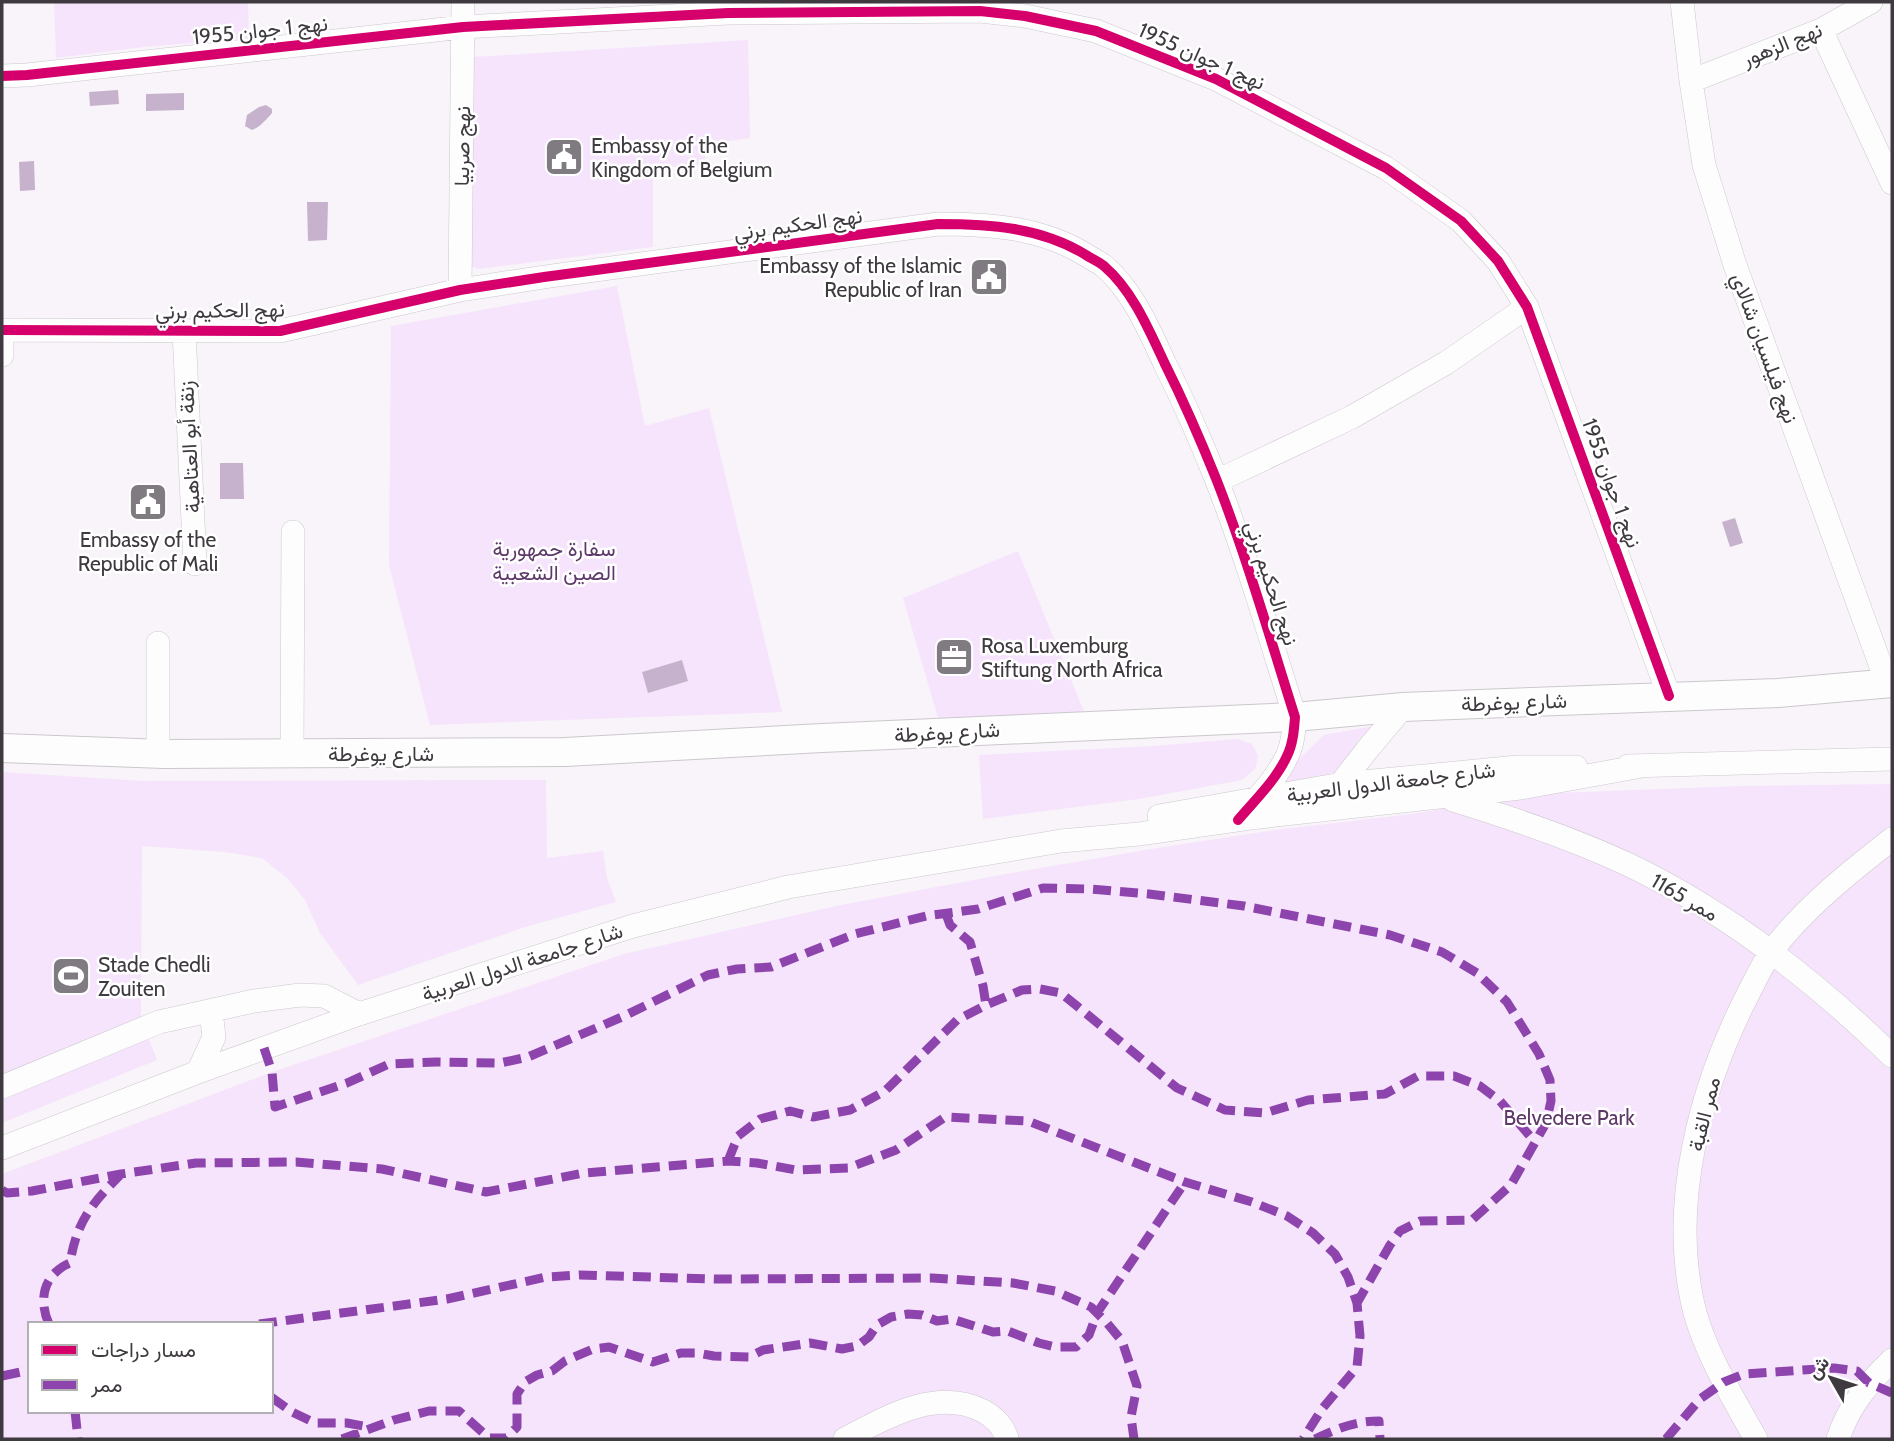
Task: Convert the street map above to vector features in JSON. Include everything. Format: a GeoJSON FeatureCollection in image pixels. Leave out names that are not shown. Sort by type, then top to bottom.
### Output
{"type":"FeatureCollection","features":[{"type":"Feature","properties":{"kind":"main road","name":"شارع يوغرطة"},"geometry":{"type":"LineString","coordinates":[[2,748],[158,754],[565,752],[822,737],[1295,717],[1403,707],[1777,692],[1890,683]]}},
{"type":"Feature","properties":{"kind":"street","name":"نهج صربيا"},"geometry":{"type":"LineString","coordinates":[[460,290],[463,2]]}},
{"type":"Feature","properties":{"kind":"street","name":"نهج فيلسيان شالاي"},"geometry":{"type":"LineString","coordinates":[[1682,2],[1704,165],[1735,265],[1890,683]]}},
{"type":"Feature","properties":{"kind":"street","name":"نهج الزهور"},"geometry":{"type":"LineString","coordinates":[[1691,81],[1821,30],[1871,2]]}},
{"type":"Feature","properties":{"kind":"street","name":"نهج 1 جوان 1955"},"geometry":{"type":"LineString","coordinates":[[2,76],[463,27],[728,8],[980,11],[1025,16],[1096,31],[1216,79],[1386,168],[1461,221],[1498,261],[1527,307],[1669,696]]}},
{"type":"Feature","properties":{"kind":"street"},"geometry":{"type":"LineString","coordinates":[[1821,30],[1892,183]]}},
{"type":"Feature","properties":{"kind":"street","name":"نهج الحكيم برني"},"geometry":{"type":"LineString","coordinates":[[2,330],[280,331],[460,290],[938,224],[1015,228],[1046,237],[1074,248],[1104,266],[1130,295],[1151,334],[1217,481],[1295,717]]}},
{"type":"Feature","properties":{"kind":"street"},"geometry":{"type":"LineString","coordinates":[[1217,481],[1352,417],[1446,363],[1527,307]]}},
{"type":"Feature","properties":{"kind":"street"},"geometry":{"type":"LineString","coordinates":[[2,330],[2,355]]}},
{"type":"Feature","properties":{"kind":"street","name":"زنقة أبو العتاهية"},"geometry":{"type":"LineString","coordinates":[[184,331],[195,564]]}},
{"type":"Feature","properties":{"kind":"street"},"geometry":{"type":"LineString","coordinates":[[292,753],[293,532]]}},
{"type":"Feature","properties":{"kind":"street"},"geometry":{"type":"LineString","coordinates":[[158,643],[158,754]]}},
{"type":"Feature","properties":{"kind":"street"},"geometry":{"type":"LineString","coordinates":[[1315,810],[1342,784],[1403,707]]}},
{"type":"Feature","properties":{"kind":"street"},"geometry":{"type":"LineString","coordinates":[[1238,820],[1279,770],[1293,737],[1295,717]]}},
{"type":"Feature","properties":{"kind":"street","name":"شارع جامعة الدول العربية"},"geometry":{"type":"LineString","coordinates":[[1061,841],[1144,819],[1342,784],[1518,767],[1892,759]]}},
{"type":"Feature","properties":{"kind":"street","name":"شارع جامعة الدول العربية"},"geometry":{"type":"LineString","coordinates":[[2,1148],[198,1072],[359,1014],[633,926],[762,894],[1061,841],[1520,788],[1642,766]]}},
{"type":"Feature","properties":{"kind":"street","name":"ممر 1165"},"geometry":{"type":"LineString","coordinates":[[1443,797],[1568,839],[1626,864],[1712,911],[1816,985],[1892,1056]]}},
{"type":"Feature","properties":{"kind":"street","name":"ممر القبة"},"geometry":{"type":"LineString","coordinates":[[1756,1439],[1724,1382],[1698,1322],[1692,1300],[1687,1268],[1686,1207],[1695,1142],[1704,1105],[1731,1028],[1772,952],[1799,921],[1846,876],[1892,839]]}},
{"type":"Feature","properties":{"kind":"street"},"geometry":{"type":"LineString","coordinates":[[2,1087],[159,1022],[254,1001],[300,995],[324,996],[359,1014]]}},
{"type":"Feature","properties":{"kind":"street"},"geometry":{"type":"LineString","coordinates":[[198,1072],[214,1037],[211,1012]]}},
{"type":"Feature","properties":{"kind":"street"},"geometry":{"type":"LineString","coordinates":[[1838,1439],[1851,1408],[1869,1383],[1892,1360]]}},
{"type":"Feature","properties":{"kind":"street"},"geometry":{"type":"LineString","coordinates":[[845,1439],[918,1405],[940,1401],[962,1403],[993,1417],[1007,1439]]}},
{"type":"Feature","properties":{"kind":"green space"},"geometry":{"type":"Polygon","coordinates":[[[54,2],[248,2],[249,38],[56,58],[54,2]]]}},
{"type":"Feature","properties":{"kind":"green space"},"geometry":{"type":"Polygon","coordinates":[[[748,40],[750,138],[706,144],[705,165],[653,168],[653,247],[479,269],[470,266],[474,57],[748,40]]]}},
{"type":"Feature","properties":{"kind":"green space","name":"سفارة جمهورية الصين الشعبية"},"geometry":{"type":"Polygon","coordinates":[[[617,286],[645,426],[709,408],[782,712],[430,725],[389,565],[391,326],[617,286]]]}},
{"type":"Feature","properties":{"kind":"green space"},"geometry":{"type":"Polygon","coordinates":[[[1018,551],[1085,714],[938,718],[903,598],[1018,551]]]}},
{"type":"Feature","properties":{"kind":"green space"},"geometry":{"type":"Polygon","coordinates":[[[1373,726],[1359,740],[1332,777],[1282,784],[1299,759],[1324,735],[1373,726]]]}},
{"type":"Feature","properties":{"kind":"green space"},"geometry":{"type":"Polygon","coordinates":[[[1237,739],[1252,744],[1258,756],[1255,769],[1242,780],[1139,799],[983,819],[979,755],[1237,739]]]}},
{"type":"Feature","properties":{"kind":"green space"},"geometry":{"type":"Polygon","coordinates":[[[2,772],[143,781],[546,780],[547,858],[603,851],[607,878],[616,902],[525,927],[358,985],[320,933],[305,900],[287,878],[262,858],[225,852],[142,846],[141,1019],[157,1060],[2,1123],[2,772]]]}},
{"type":"Feature","properties":{"kind":"green space","name":"Belvedere Park"},"geometry":{"type":"Polygon","coordinates":[[[1892,784],[1892,1439],[2,1439],[2,1174],[272,1072],[624,954],[836,906],[1000,875],[1157,848],[1275,830],[1412,814],[1530,794],[1740,786],[1892,784]]]}},
{"type":"Feature","properties":{"kind":"shaded area"},"geometry":{"type":"Polygon","coordinates":[[[118,90],[119,104],[90,106],[89,92],[118,90]]]}},
{"type":"Feature","properties":{"kind":"shaded area"},"geometry":{"type":"Polygon","coordinates":[[[184,93],[184,110],[146,111],[146,94],[184,93]]]}},
{"type":"Feature","properties":{"kind":"shaded area"},"geometry":{"type":"Polygon","coordinates":[[[266,105],[272,109],[272,113],[266,120],[252,130],[245,126],[247,115],[266,105]]]}},
{"type":"Feature","properties":{"kind":"shaded area"},"geometry":{"type":"Polygon","coordinates":[[[34,161],[35,190],[20,191],[19,162],[34,161]]]}},
{"type":"Feature","properties":{"kind":"shaded area"},"geometry":{"type":"Polygon","coordinates":[[[307,202],[328,202],[327,240],[308,241],[307,202]]]}},
{"type":"Feature","properties":{"kind":"shaded area"},"geometry":{"type":"Polygon","coordinates":[[[220,463],[243,463],[244,499],[220,499],[220,463]]]}},
{"type":"Feature","properties":{"kind":"shaded area"},"geometry":{"type":"Polygon","coordinates":[[[1735,518],[1743,543],[1730,547],[1722,522],[1735,518]]]}},
{"type":"Feature","properties":{"kind":"shaded area"},"geometry":{"type":"Polygon","coordinates":[[[682,660],[688,681],[648,693],[642,672],[682,660]]]}},
{"type":"Feature","properties":{"kind":"marked path"},"geometry":{"type":"LineString","coordinates":[[264,1048],[272,1072],[275,1107],[347,1083],[389,1064],[500,1063],[528,1057],[622,1017],[708,975],[737,969],[771,967],[855,934],[926,916],[978,909],[1043,888],[1149,894],[1244,906],[1390,935],[1442,952],[1477,973],[1507,1002],[1539,1054],[1550,1080],[1551,1101],[1546,1123],[1511,1185],[1472,1220],[1420,1221],[1400,1231],[1357,1303]]}},
{"type":"Feature","properties":{"kind":"marked path"},"geometry":{"type":"LineString","coordinates":[[946,914],[950,925],[970,942],[986,1005]]}},
{"type":"Feature","properties":{"kind":"marked path"},"geometry":{"type":"LineString","coordinates":[[728,1161],[738,1136],[760,1119],[790,1111],[813,1117],[850,1110],[885,1091],[957,1020],[1022,990],[1040,989],[1061,993],[1177,1088],[1225,1110],[1265,1113],[1308,1100],[1385,1094],[1418,1076],[1454,1076],[1480,1086],[1500,1101],[1535,1142]]}},
{"type":"Feature","properties":{"kind":"marked path"},"geometry":{"type":"LineString","coordinates":[[2,1190],[7,1193],[32,1191],[196,1163],[296,1162],[382,1169],[486,1192],[584,1173],[728,1161],[796,1170],[848,1168],[896,1150],[945,1117],[1028,1121],[1185,1182],[1252,1202],[1287,1216],[1313,1233],[1335,1254],[1348,1277],[1357,1303],[1360,1336],[1357,1367],[1322,1409],[1303,1439]]}},
{"type":"Feature","properties":{"kind":"marked path"},"geometry":{"type":"LineString","coordinates":[[48,1322],[44,1304],[47,1283],[70,1263],[77,1235],[87,1214],[121,1174]]}},
{"type":"Feature","properties":{"kind":"marked path"},"geometry":{"type":"LineString","coordinates":[[490,1438],[506,1438],[517,1427],[517,1394],[525,1382],[593,1349],[609,1347],[653,1362],[681,1353],[749,1357],[763,1350],[810,1343],[842,1349],[857,1346],[869,1337],[877,1325],[891,1317],[908,1314],[922,1315],[937,1321],[952,1319],[993,1332],[1008,1331],[1055,1347],[1076,1347],[1089,1335],[1097,1313],[1185,1182]]}},
{"type":"Feature","properties":{"kind":"marked path"},"geometry":{"type":"LineString","coordinates":[[273,1322],[447,1299],[546,1277],[580,1275],[714,1279],[932,1278],[1013,1283],[1055,1291],[1091,1307],[1122,1341],[1137,1386],[1131,1417],[1134,1439]]}},
{"type":"Feature","properties":{"kind":"marked path"},"geometry":{"type":"LineString","coordinates":[[1666,1439],[1700,1399],[1724,1382],[1744,1374],[1834,1368],[1857,1371],[1869,1383],[1892,1393]]}},
{"type":"Feature","properties":{"kind":"marked path"},"geometry":{"type":"LineString","coordinates":[[2,1376],[28,1370]]}},
{"type":"Feature","properties":{"kind":"marked path"},"geometry":{"type":"LineString","coordinates":[[273,1398],[292,1412],[315,1423],[347,1423],[369,1427]]}},
{"type":"Feature","properties":{"kind":"marked path"},"geometry":{"type":"LineString","coordinates":[[342,1439],[394,1420],[429,1411],[459,1411],[490,1439]]}},
{"type":"Feature","properties":{"kind":"marked path"},"geometry":{"type":"LineString","coordinates":[[75,1413],[78,1439]]}},
{"type":"Feature","properties":{"kind":"marked path"},"geometry":{"type":"LineString","coordinates":[[1315,1439],[1346,1426],[1379,1421],[1380,1439]]}},
{"type":"Feature","properties":{"kind":"cycle path"},"geometry":{"type":"LineString","coordinates":[[2,76],[463,27],[728,13],[980,11],[1025,16],[1096,31],[1216,79],[1386,168],[1461,221],[1498,261],[1527,307],[1669,696]]}},
{"type":"Feature","properties":{"kind":"cycle path"},"geometry":{"type":"LineString","coordinates":[[2,330],[280,331],[460,290],[938,224],[995,226],[1051,238],[1104,266],[1124,287],[1139,312],[1211,466],[1258,598],[1295,717],[1291,747],[1287,756],[1265,790],[1238,820]]}},
{"type":"Feature","properties":{"kind":"place","name":"Embassy of the Kingdom of Belgium"},"geometry":{"type":"Point","coordinates":[564,157]}},
{"type":"Feature","properties":{"kind":"place","name":"Embassy of the Islamic Republic of Iran"},"geometry":{"type":"Point","coordinates":[989,277]}},
{"type":"Feature","properties":{"kind":"place","name":"Embassy of the Republic of Mali"},"geometry":{"type":"Point","coordinates":[148,502]}},
{"type":"Feature","properties":{"kind":"place","name":"Rosa Luxemburg Stiftung North Africa"},"geometry":{"type":"Point","coordinates":[954,657]}},
{"type":"Feature","properties":{"kind":"place","name":"Stade Chedli Zouiten"},"geometry":{"type":"Point","coordinates":[71,976]}}]}
